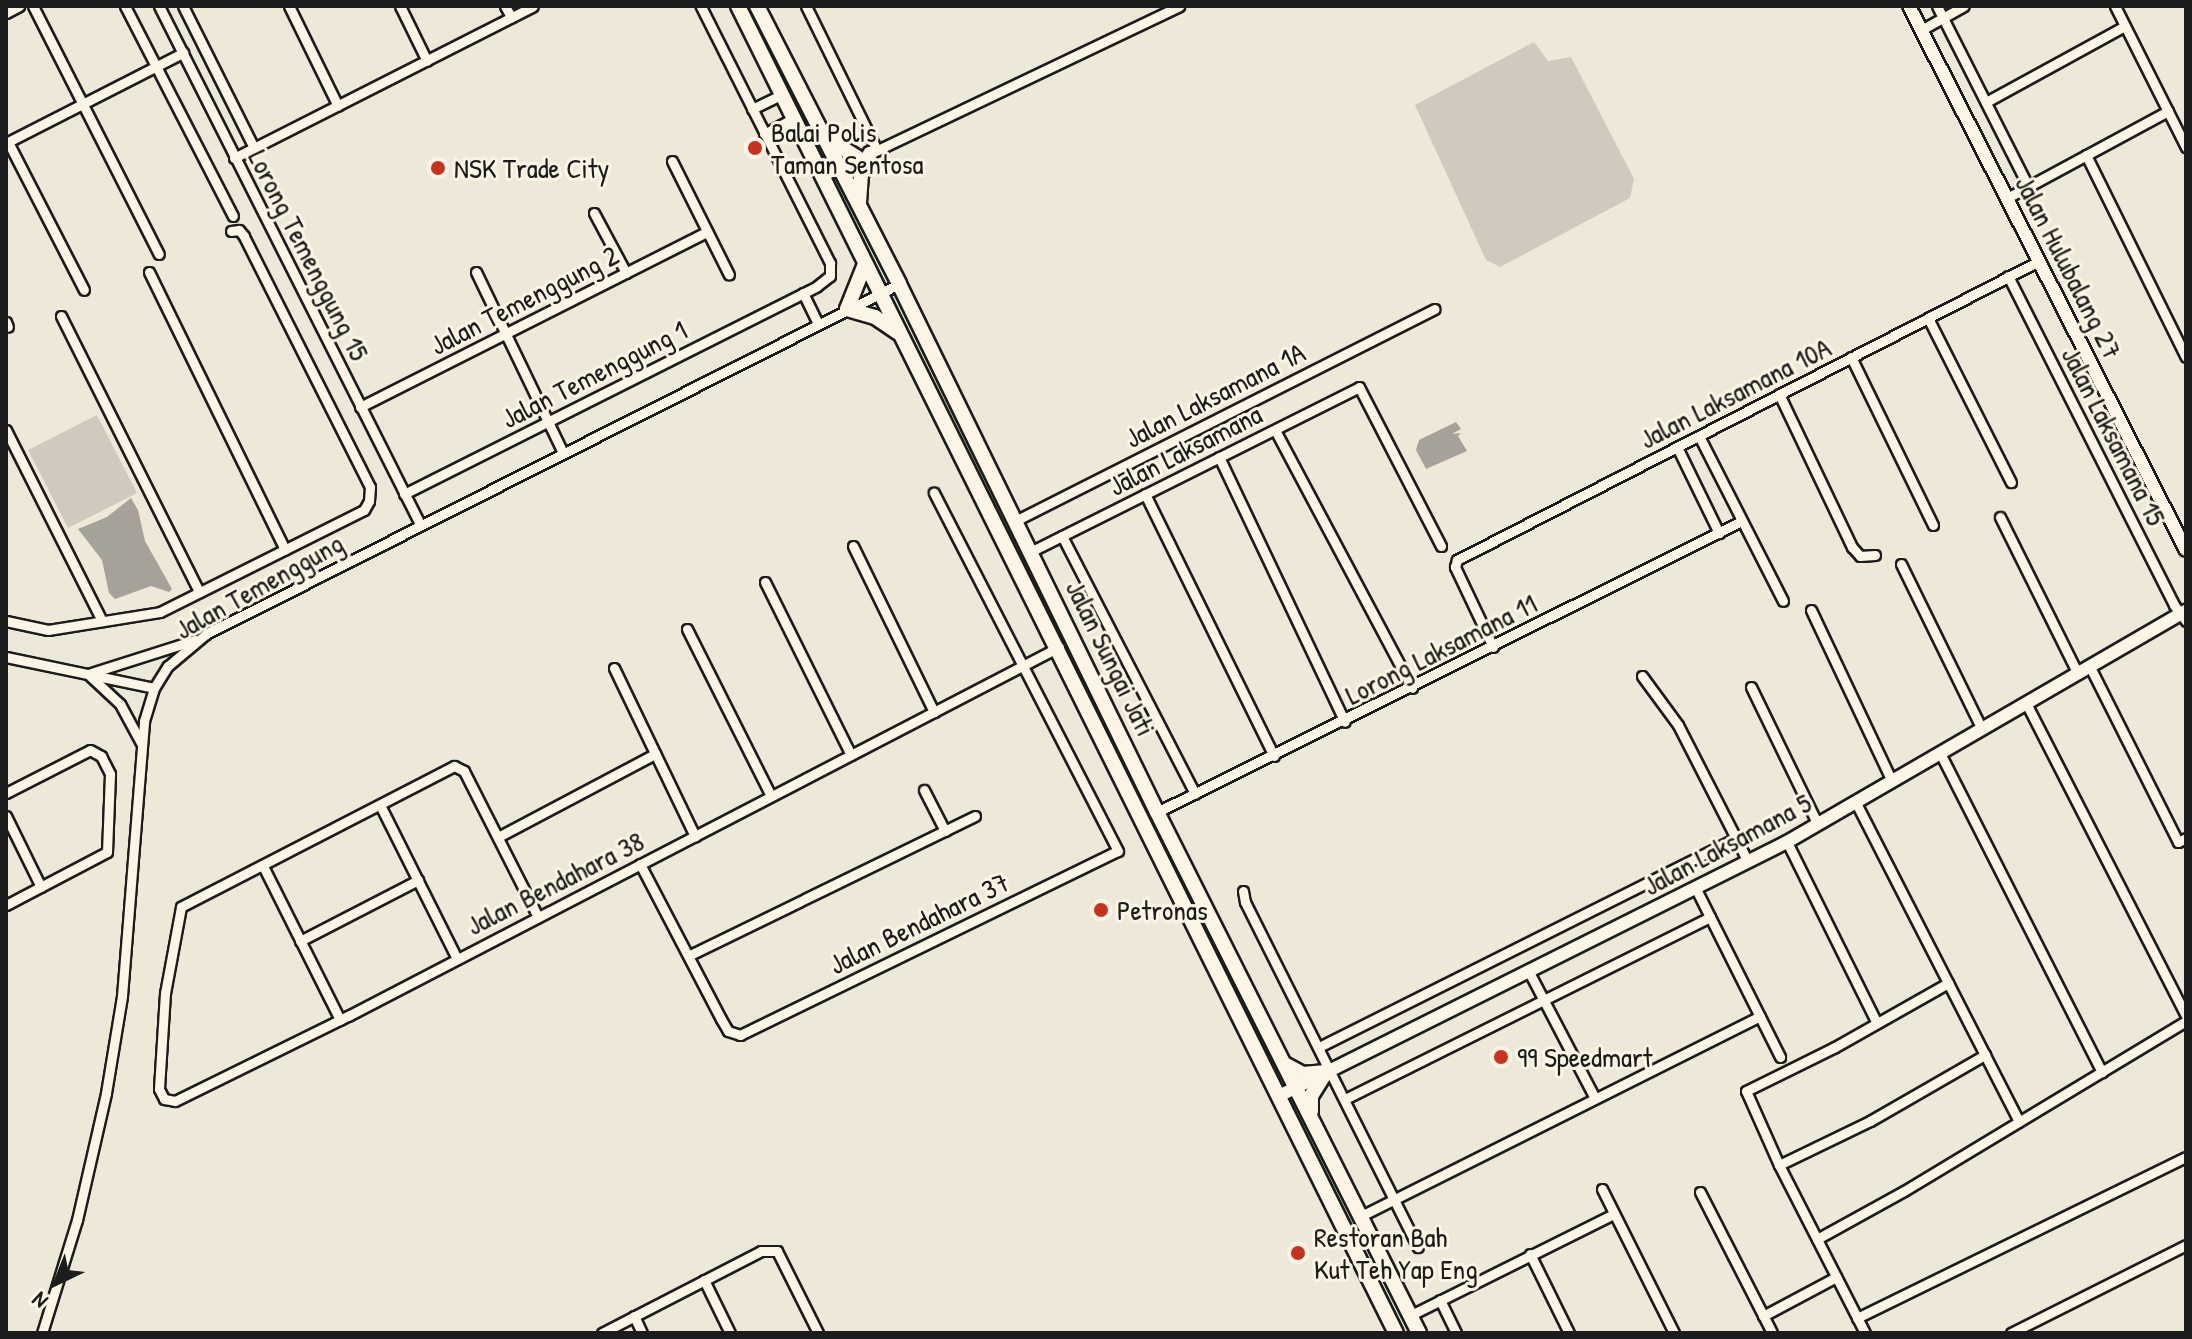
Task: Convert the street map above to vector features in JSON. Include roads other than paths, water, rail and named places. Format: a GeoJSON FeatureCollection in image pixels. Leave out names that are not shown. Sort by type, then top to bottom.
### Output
{"type":"FeatureCollection","features":[{"type":"Feature","properties":{"kind":"main road","name":"Jalan Sungai Jati"},"geometry":{"type":"LineString","coordinates":[[738,6],[1059,647],[1396,1333]]}},
{"type":"Feature","properties":{"kind":"main road","name":"Jalan Sungai Jati"},"geometry":{"type":"LineString","coordinates":[[757,6],[899,284],[1157,812],[1419,1333]]}},
{"type":"Feature","properties":{"kind":"main road"},"geometry":{"type":"LineString","coordinates":[[810,111],[839,146],[869,154],[861,175],[859,204]]}},
{"type":"Feature","properties":{"kind":"main road"},"geometry":{"type":"LineString","coordinates":[[865,264],[847,309],[875,317],[901,335]]}},
{"type":"Feature","properties":{"kind":"main road"},"geometry":{"type":"LineString","coordinates":[[1283,1062],[1303,1074],[1328,1071]]}},
{"type":"Feature","properties":{"kind":"main road"},"geometry":{"type":"LineString","coordinates":[[1311,1117],[1311,1096],[1328,1071]]}},
{"type":"Feature","properties":{"kind":"street"},"geometry":{"type":"LineString","coordinates":[[6,13],[19,6]]}},
{"type":"Feature","properties":{"kind":"street"},"geometry":{"type":"LineString","coordinates":[[33,6],[159,254]]}},
{"type":"Feature","properties":{"kind":"street"},"geometry":{"type":"LineString","coordinates":[[125,6],[233,216]]}},
{"type":"Feature","properties":{"kind":"street","name":"Lorong Temenggung 15"},"geometry":{"type":"LineString","coordinates":[[159,6],[420,524]]}},
{"type":"Feature","properties":{"kind":"street"},"geometry":{"type":"LineString","coordinates":[[183,6],[254,148]]}},
{"type":"Feature","properties":{"kind":"street"},"geometry":{"type":"LineString","coordinates":[[289,6],[338,106]]}},
{"type":"Feature","properties":{"kind":"street"},"geometry":{"type":"LineString","coordinates":[[400,6],[427,61]]}},
{"type":"Feature","properties":{"kind":"street"},"geometry":{"type":"LineString","coordinates":[[505,6],[511,17]]}},
{"type":"Feature","properties":{"kind":"street"},"geometry":{"type":"LineString","coordinates":[[234,158],[533,6]]}},
{"type":"Feature","properties":{"kind":"street","name":"Jalan Temenggung 1"},"geometry":{"type":"LineString","coordinates":[[404,494],[805,298],[830,276],[830,263],[701,6]]}},
{"type":"Feature","properties":{"kind":"street"},"geometry":{"type":"LineString","coordinates":[[806,6],[869,154]]}},
{"type":"Feature","properties":{"kind":"street"},"geometry":{"type":"LineString","coordinates":[[821,177],[1179,6]]}},
{"type":"Feature","properties":{"kind":"street","name":"Jalan Hulubalang 27"},"geometry":{"type":"LineString","coordinates":[[1909,6],[2186,550]]}},
{"type":"Feature","properties":{"kind":"street"},"geometry":{"type":"LineString","coordinates":[[1937,6],[2028,186]]}},
{"type":"Feature","properties":{"kind":"street"},"geometry":{"type":"LineString","coordinates":[[1921,30],[1964,6]]}},
{"type":"Feature","properties":{"kind":"street"},"geometry":{"type":"LineString","coordinates":[[2115,6],[2186,147]]}},
{"type":"Feature","properties":{"kind":"street"},"geometry":{"type":"LineString","coordinates":[[1986,102],[2125,26]]}},
{"type":"Feature","properties":{"kind":"street"},"geometry":{"type":"LineString","coordinates":[[84,290],[7,142],[183,53]]}},
{"type":"Feature","properties":{"kind":"street"},"geometry":{"type":"LineString","coordinates":[[752,109],[781,95]]}},
{"type":"Feature","properties":{"kind":"street"},"geometry":{"type":"LineString","coordinates":[[2007,198],[2168,111]]}},
{"type":"Feature","properties":{"kind":"street"},"geometry":{"type":"LineString","coordinates":[[764,134],[792,119]]}},
{"type":"Feature","properties":{"kind":"street"},"geometry":{"type":"LineString","coordinates":[[2086,155],[2186,357]]}},
{"type":"Feature","properties":{"kind":"street"},"geometry":{"type":"LineString","coordinates":[[672,161],[729,275]]}},
{"type":"Feature","properties":{"kind":"street"},"geometry":{"type":"LineString","coordinates":[[594,213],[626,273]]}},
{"type":"Feature","properties":{"kind":"street"},"geometry":{"type":"LineString","coordinates":[[6,621],[48,630],[160,612],[364,510],[369,501],[370,487],[244,236],[239,230],[231,231]]}},
{"type":"Feature","properties":{"kind":"street","name":"Jalan Temenggung 2"},"geometry":{"type":"LineString","coordinates":[[360,407],[707,232]]}},
{"type":"Feature","properties":{"kind":"street","name":"Jalan Laksamana 10A"},"geometry":{"type":"LineString","coordinates":[[1493,647],[1455,567],[1457,560],[2039,261]]}},
{"type":"Feature","properties":{"kind":"street"},"geometry":{"type":"LineString","coordinates":[[149,272],[285,550]]}},
{"type":"Feature","properties":{"kind":"street"},"geometry":{"type":"LineString","coordinates":[[476,272],[563,453]]}},
{"type":"Feature","properties":{"kind":"street","name":"Jalan Laksamana 15"},"geometry":{"type":"LineString","coordinates":[[2008,276],[2174,605],[2185,615]]}},
{"type":"Feature","properties":{"kind":"street","name":"Jalan Temenggung"},"geometry":{"type":"LineString","coordinates":[[42,1333],[77,1220],[119,1021],[132,897],[144,721],[154,688],[168,666],[197,640],[420,524],[899,284]]}},
{"type":"Feature","properties":{"kind":"street"},"geometry":{"type":"LineString","coordinates":[[805,298],[818,324]]}},
{"type":"Feature","properties":{"kind":"street","name":"Jalan Laksamana 1A"},"geometry":{"type":"LineString","coordinates":[[1015,521],[1434,309]]}},
{"type":"Feature","properties":{"kind":"street"},"geometry":{"type":"LineString","coordinates":[[61,316],[199,592]]}},
{"type":"Feature","properties":{"kind":"street"},"geometry":{"type":"LineString","coordinates":[[1928,318],[2011,482]]}},
{"type":"Feature","properties":{"kind":"street"},"geometry":{"type":"LineString","coordinates":[[1851,357],[1933,525]]}},
{"type":"Feature","properties":{"kind":"street","name":"Jalan Laksamana"},"geometry":{"type":"LineString","coordinates":[[1030,552],[1359,387],[1441,546]]}},
{"type":"Feature","properties":{"kind":"street"},"geometry":{"type":"LineString","coordinates":[[1779,394],[1852,547],[1860,556],[1875,555]]}},
{"type":"Feature","properties":{"kind":"street"},"geometry":{"type":"LineString","coordinates":[[6,430],[102,621]]}},
{"type":"Feature","properties":{"kind":"street"},"geometry":{"type":"LineString","coordinates":[[1275,430],[1412,688]]}},
{"type":"Feature","properties":{"kind":"street"},"geometry":{"type":"LineString","coordinates":[[1699,436],[1783,601]]}},
{"type":"Feature","properties":{"kind":"street"},"geometry":{"type":"LineString","coordinates":[[1677,447],[1719,533]]}},
{"type":"Feature","properties":{"kind":"street"},"geometry":{"type":"LineString","coordinates":[[1219,457],[1345,722]]}},
{"type":"Feature","properties":{"kind":"street"},"geometry":{"type":"LineString","coordinates":[[934,493],[1023,666]]}},
{"type":"Feature","properties":{"kind":"street"},"geometry":{"type":"LineString","coordinates":[[1145,494],[1274,756]]}},
{"type":"Feature","properties":{"kind":"street"},"geometry":{"type":"LineString","coordinates":[[2000,517],[2182,840]]}},
{"type":"Feature","properties":{"kind":"street","name":"Lorong Laksamana 11"},"geometry":{"type":"LineString","coordinates":[[1157,812],[1345,722],[1742,521]]}},
{"type":"Feature","properties":{"kind":"street"},"geometry":{"type":"LineString","coordinates":[[1062,536],[1195,794]]}},
{"type":"Feature","properties":{"kind":"street"},"geometry":{"type":"LineString","coordinates":[[853,546],[934,712]]}},
{"type":"Feature","properties":{"kind":"street"},"geometry":{"type":"LineString","coordinates":[[1901,564],[1982,729]]}},
{"type":"Feature","properties":{"kind":"street"},"geometry":{"type":"LineString","coordinates":[[765,582],[851,755]]}},
{"type":"Feature","properties":{"kind":"street"},"geometry":{"type":"LineString","coordinates":[[1811,610],[1892,781]]}},
{"type":"Feature","properties":{"kind":"street","name":"Jalan Laksamana 5"},"geometry":{"type":"LineString","coordinates":[[1279,1096],[1787,842],[2185,615]]}},
{"type":"Feature","properties":{"kind":"street"},"geometry":{"type":"LineString","coordinates":[[687,629],[771,796]]}},
{"type":"Feature","properties":{"kind":"street"},"geometry":{"type":"LineString","coordinates":[[87,674],[165,647],[197,640]]}},
{"type":"Feature","properties":{"kind":"street","name":"Jalan Bendahara 38"},"geometry":{"type":"LineString","coordinates":[[263,866],[181,907],[165,993],[159,1089],[164,1099],[175,1101],[340,1020],[1059,647]]}},
{"type":"Feature","properties":{"kind":"street"},"geometry":{"type":"LineString","coordinates":[[6,657],[154,688]]}},
{"type":"Feature","properties":{"kind":"street","name":"Jalan Bendahara 37"},"geometry":{"type":"LineString","coordinates":[[690,955],[728,1031],[740,1035],[1118,851],[1023,666]]}},
{"type":"Feature","properties":{"kind":"street"},"geometry":{"type":"LineString","coordinates":[[614,668],[695,836]]}},
{"type":"Feature","properties":{"kind":"street"},"geometry":{"type":"LineString","coordinates":[[87,674],[120,704],[142,744]]}},
{"type":"Feature","properties":{"kind":"street"},"geometry":{"type":"LineString","coordinates":[[1642,676],[1678,725],[1748,862]]}},
{"type":"Feature","properties":{"kind":"street"},"geometry":{"type":"LineString","coordinates":[[1751,687],[1817,823]]}},
{"type":"Feature","properties":{"kind":"street"},"geometry":{"type":"LineString","coordinates":[[2026,703],[2186,1015]]}},
{"type":"Feature","properties":{"kind":"street"},"geometry":{"type":"LineString","coordinates":[[6,793],[90,750],[101,756],[110,774],[107,852],[6,905]]}},
{"type":"Feature","properties":{"kind":"street"},"geometry":{"type":"LineString","coordinates":[[1940,753],[2102,1072]]}},
{"type":"Feature","properties":{"kind":"street"},"geometry":{"type":"LineString","coordinates":[[498,837],[655,754]]}},
{"type":"Feature","properties":{"kind":"street"},"geometry":{"type":"LineString","coordinates":[[340,1020],[263,866],[454,766],[459,766],[538,917]]}},
{"type":"Feature","properties":{"kind":"street"},"geometry":{"type":"LineString","coordinates":[[924,790],[945,831]]}},
{"type":"Feature","properties":{"kind":"street"},"geometry":{"type":"LineString","coordinates":[[1855,801],[2019,1122]]}},
{"type":"Feature","properties":{"kind":"street"},"geometry":{"type":"LineString","coordinates":[[380,805],[457,959]]}},
{"type":"Feature","properties":{"kind":"street"},"geometry":{"type":"LineString","coordinates":[[6,816],[41,887]]}},
{"type":"Feature","properties":{"kind":"street"},"geometry":{"type":"LineString","coordinates":[[640,864],[682,947],[690,955],[975,816]]}},
{"type":"Feature","properties":{"kind":"street","name":"Jalan Laksamana 5"},"geometry":{"type":"LineString","coordinates":[[1319,1047],[1736,838]]}},
{"type":"Feature","properties":{"kind":"street"},"geometry":{"type":"LineString","coordinates":[[1787,842],[1877,1023]]}},
{"type":"Feature","properties":{"kind":"street"},"geometry":{"type":"LineString","coordinates":[[300,941],[418,880]]}},
{"type":"Feature","properties":{"kind":"street"},"geometry":{"type":"LineString","coordinates":[[1696,889],[1780,1057]]}},
{"type":"Feature","properties":{"kind":"street"},"geometry":{"type":"LineString","coordinates":[[1243,891],[1245,902],[1319,1047],[1328,1071],[1418,1247]]}},
{"type":"Feature","properties":{"kind":"street"},"geometry":{"type":"LineString","coordinates":[[1345,1099],[1710,917]]}},
{"type":"Feature","properties":{"kind":"street"},"geometry":{"type":"LineString","coordinates":[[1529,972],[1595,1098]]}},
{"type":"Feature","properties":{"kind":"street"},"geometry":{"type":"LineString","coordinates":[[1865,1333],[1779,1165],[1746,1091],[1948,983]]}},
{"type":"Feature","properties":{"kind":"street"},"geometry":{"type":"LineString","coordinates":[[1361,1216],[1760,1016]]}},
{"type":"Feature","properties":{"kind":"street"},"geometry":{"type":"LineString","coordinates":[[1817,1239],[1904,1191],[2186,1021]]}},
{"type":"Feature","properties":{"kind":"street"},"geometry":{"type":"LineString","coordinates":[[1779,1165],[1870,1121],[1985,1055]]}},
{"type":"Feature","properties":{"kind":"street"},"geometry":{"type":"LineString","coordinates":[[1857,1318],[2186,1157]]}},
{"type":"Feature","properties":{"kind":"street"},"geometry":{"type":"LineString","coordinates":[[1602,1189],[1674,1333]]}},
{"type":"Feature","properties":{"kind":"street"},"geometry":{"type":"LineString","coordinates":[[1700,1192],[1772,1333]]}},
{"type":"Feature","properties":{"kind":"street"},"geometry":{"type":"LineString","coordinates":[[1411,1315],[1614,1214]]}},
{"type":"Feature","properties":{"kind":"street"},"geometry":{"type":"LineString","coordinates":[[2011,1333],[2186,1245]]}},
{"type":"Feature","properties":{"kind":"street"},"geometry":{"type":"LineString","coordinates":[[602,1333],[761,1251],[777,1251],[818,1333]]}},
{"type":"Feature","properties":{"kind":"street"},"geometry":{"type":"LineString","coordinates":[[1530,1254],[1569,1333]]}},
{"type":"Feature","properties":{"kind":"street"},"geometry":{"type":"LineString","coordinates":[[1763,1316],[1836,1277]]}},
{"type":"Feature","properties":{"kind":"street"},"geometry":{"type":"LineString","coordinates":[[704,1280],[730,1333]]}},
{"type":"Feature","properties":{"kind":"street"},"geometry":{"type":"LineString","coordinates":[[1440,1300],[1456,1333]]}},
{"type":"Feature","properties":{"kind":"street"},"geometry":{"type":"LineString","coordinates":[[634,1316],[642,1333]]}},
{"type":"Feature","properties":{"kind":"place","name":"Balai Polis Taman Sentosa"},"geometry":{"type":"Point","coordinates":[755,148]}},
{"type":"Feature","properties":{"kind":"place","name":"NSK Trade City"},"geometry":{"type":"Point","coordinates":[438,168]}},
{"type":"Feature","properties":{"kind":"place","name":"Petronas"},"geometry":{"type":"Point","coordinates":[1101,910]}},
{"type":"Feature","properties":{"kind":"place","name":"99 Speedmart"},"geometry":{"type":"Point","coordinates":[1501,1057]}},
{"type":"Feature","properties":{"kind":"place","name":"Restoran Bah Kut Teh Yap Eng"},"geometry":{"type":"Point","coordinates":[1298,1253]}}]}
